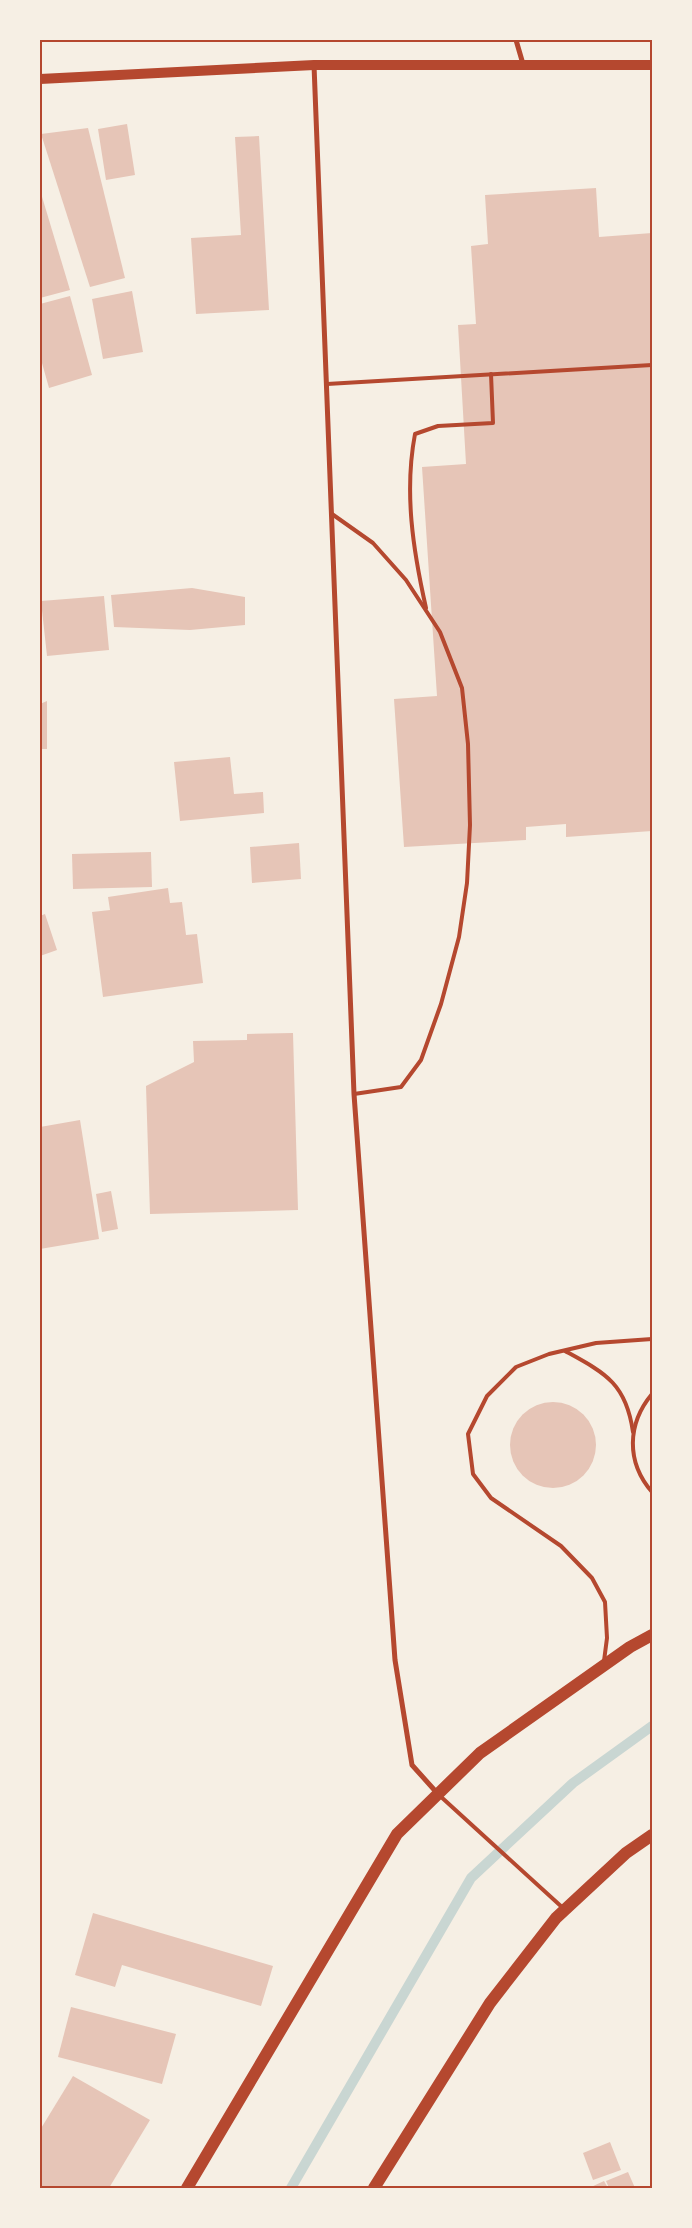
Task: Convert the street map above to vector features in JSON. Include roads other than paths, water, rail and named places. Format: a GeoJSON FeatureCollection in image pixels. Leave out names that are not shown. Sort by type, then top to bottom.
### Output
{"type":"FeatureCollection","features":[{"type":"Feature","properties":{"kind":"main road"},"geometry":{"type":"LineString","coordinates":[[40,79],[314,65],[652,65]]}},
{"type":"Feature","properties":{"kind":"main road"},"geometry":{"type":"LineString","coordinates":[[187,2188],[397,1834],[480,1753],[630,1647],[652,1635]]}},
{"type":"Feature","properties":{"kind":"main road"},"geometry":{"type":"LineString","coordinates":[[374,2188],[490,2002],[556,1918],[626,1853],[652,1836]]}},
{"type":"Feature","properties":{"kind":"street"},"geometry":{"type":"LineString","coordinates":[[516,40],[523,65]]}},
{"type":"Feature","properties":{"kind":"street"},"geometry":{"type":"LineString","coordinates":[[314,65],[354,1094],[396,1660],[412,1765],[438,1794]]}},
{"type":"Feature","properties":{"kind":"lane"},"geometry":{"type":"LineString","coordinates":[[327,384],[652,365]]}},
{"type":"Feature","properties":{"kind":"lane"},"geometry":{"type":"LineString","coordinates":[[427,613],[417,569],[409,498],[410,461],[415,434],[438,426],[494,423],[491,374]]}},
{"type":"Feature","properties":{"kind":"lane"},"geometry":{"type":"LineString","coordinates":[[332,514],[373,543],[406,580],[440,632],[462,688],[468,744],[470,824],[467,883],[459,937],[441,1004],[421,1060],[401,1087],[354,1094]]}},
{"type":"Feature","properties":{"kind":"lane"},"geometry":{"type":"LineString","coordinates":[[603,1666],[607,1638],[604,1602],[592,1578],[561,1546],[491,1498],[473,1474],[468,1434],[487,1396],[516,1366],[596,1343],[652,1338]]}},
{"type":"Feature","properties":{"kind":"lane"},"geometry":{"type":"LineString","coordinates":[[565,1351],[602,1371],[619,1389],[630,1409],[634,1463],[643,1482],[652,1492]]}},
{"type":"Feature","properties":{"kind":"lane"},"geometry":{"type":"LineString","coordinates":[[633,1432],[642,1406],[652,1394]]}},
{"type":"Feature","properties":{"kind":"lane"},"geometry":{"type":"LineString","coordinates":[[438,1794],[565,1910]]}},
{"type":"Feature","properties":{"kind":"waterway"},"geometry":{"type":"LineString","coordinates":[[291,2188],[471,1878],[573,1783],[652,1726]]}}]}
